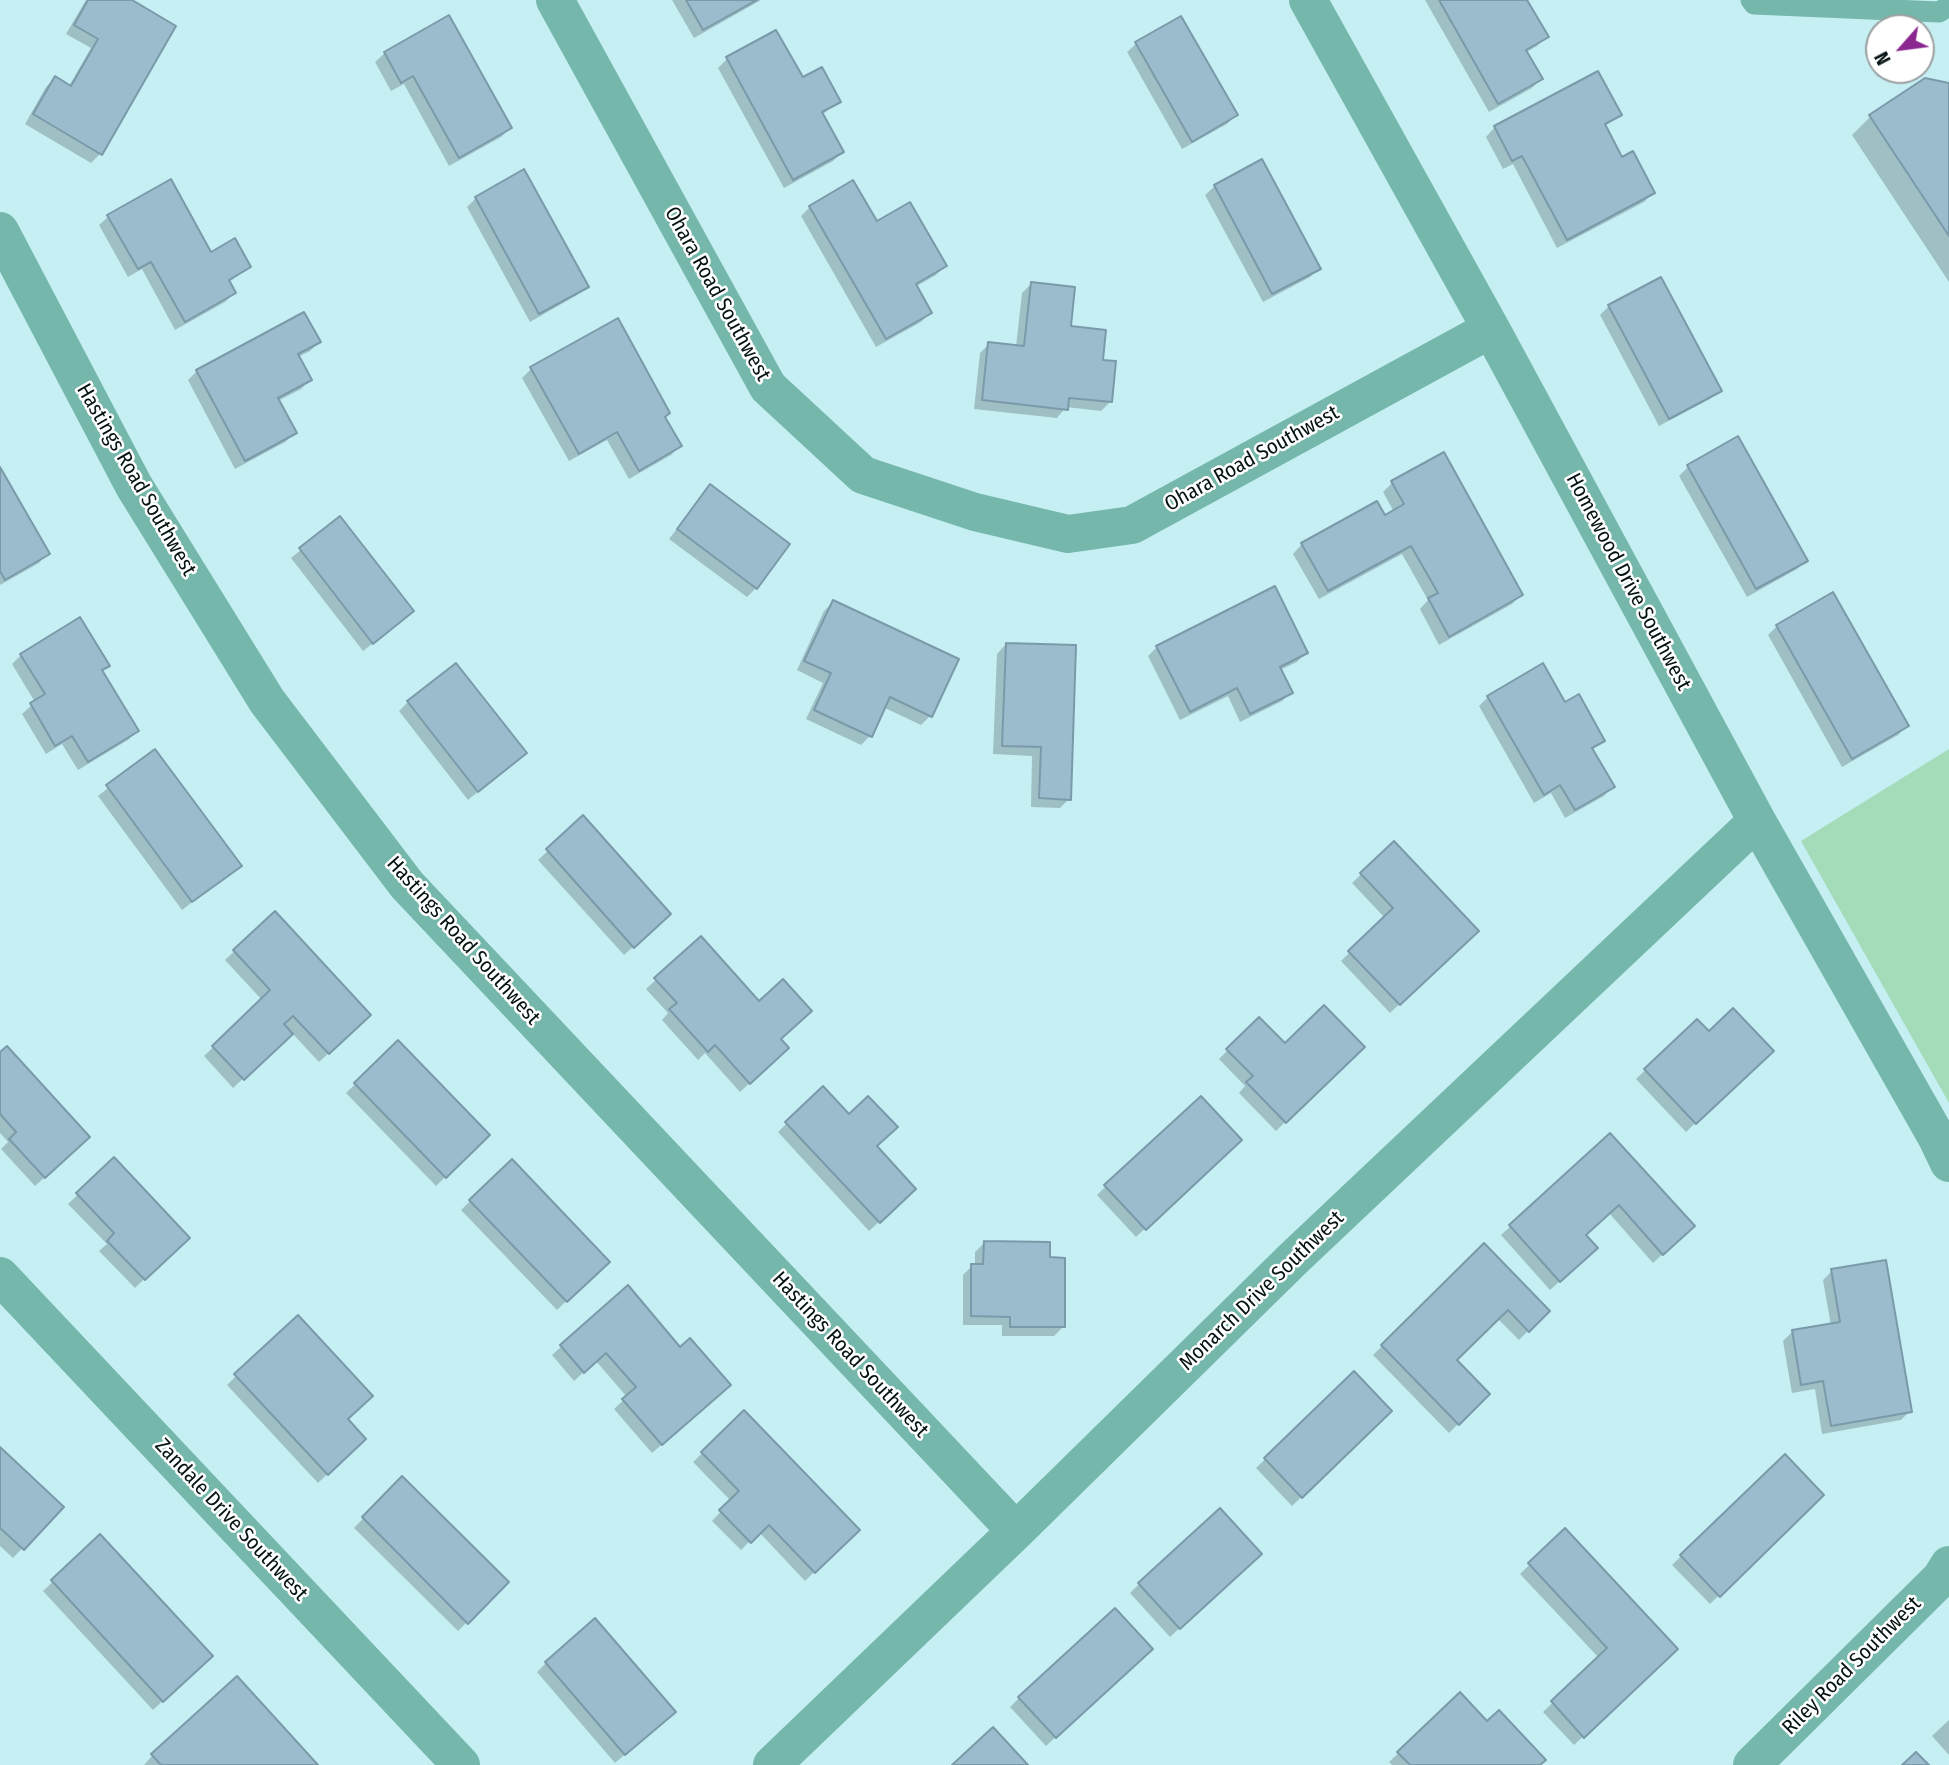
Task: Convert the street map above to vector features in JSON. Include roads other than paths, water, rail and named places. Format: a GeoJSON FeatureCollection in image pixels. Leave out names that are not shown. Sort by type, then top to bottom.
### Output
{"type":"FeatureCollection","features":[{"type":"Feature","properties":{"kind":"street","name":"Ohara Road Southwest"},"geometry":{"type":"LineString","coordinates":[[555,0],[768,387],[863,475],[975,512],[1068,534],[1132,525],[1491,329]]}},
{"type":"Feature","properties":{"kind":"street","name":"Homewood Drive Southwest"},"geometry":{"type":"LineString","coordinates":[[1308,0],[1491,329],[1757,821],[1949,1163]]}},
{"type":"Feature","properties":{"kind":"street","name":"Hastings Road Southwest"},"geometry":{"type":"LineString","coordinates":[[0,231],[134,486],[267,701],[407,885],[1016,1531]]}},
{"type":"Feature","properties":{"kind":"street","name":"Monarch Drive Southwest"},"geometry":{"type":"LineString","coordinates":[[772,1765],[1016,1531],[1294,1258],[1757,821]]}},
{"type":"Feature","properties":{"kind":"street","name":"Zandale Drive Southwest"},"geometry":{"type":"LineString","coordinates":[[0,1276],[461,1765]]}},
{"type":"Feature","properties":{"kind":"street","name":"Riley Road Southwest"},"geometry":{"type":"LineString","coordinates":[[1752,1765],[1931,1587],[1949,1565]]}},
{"type":"Feature","properties":{"kind":"lane"},"geometry":{"type":"LineString","coordinates":[[1751,0],[1754,4],[1939,12],[1949,6]]}}]}
